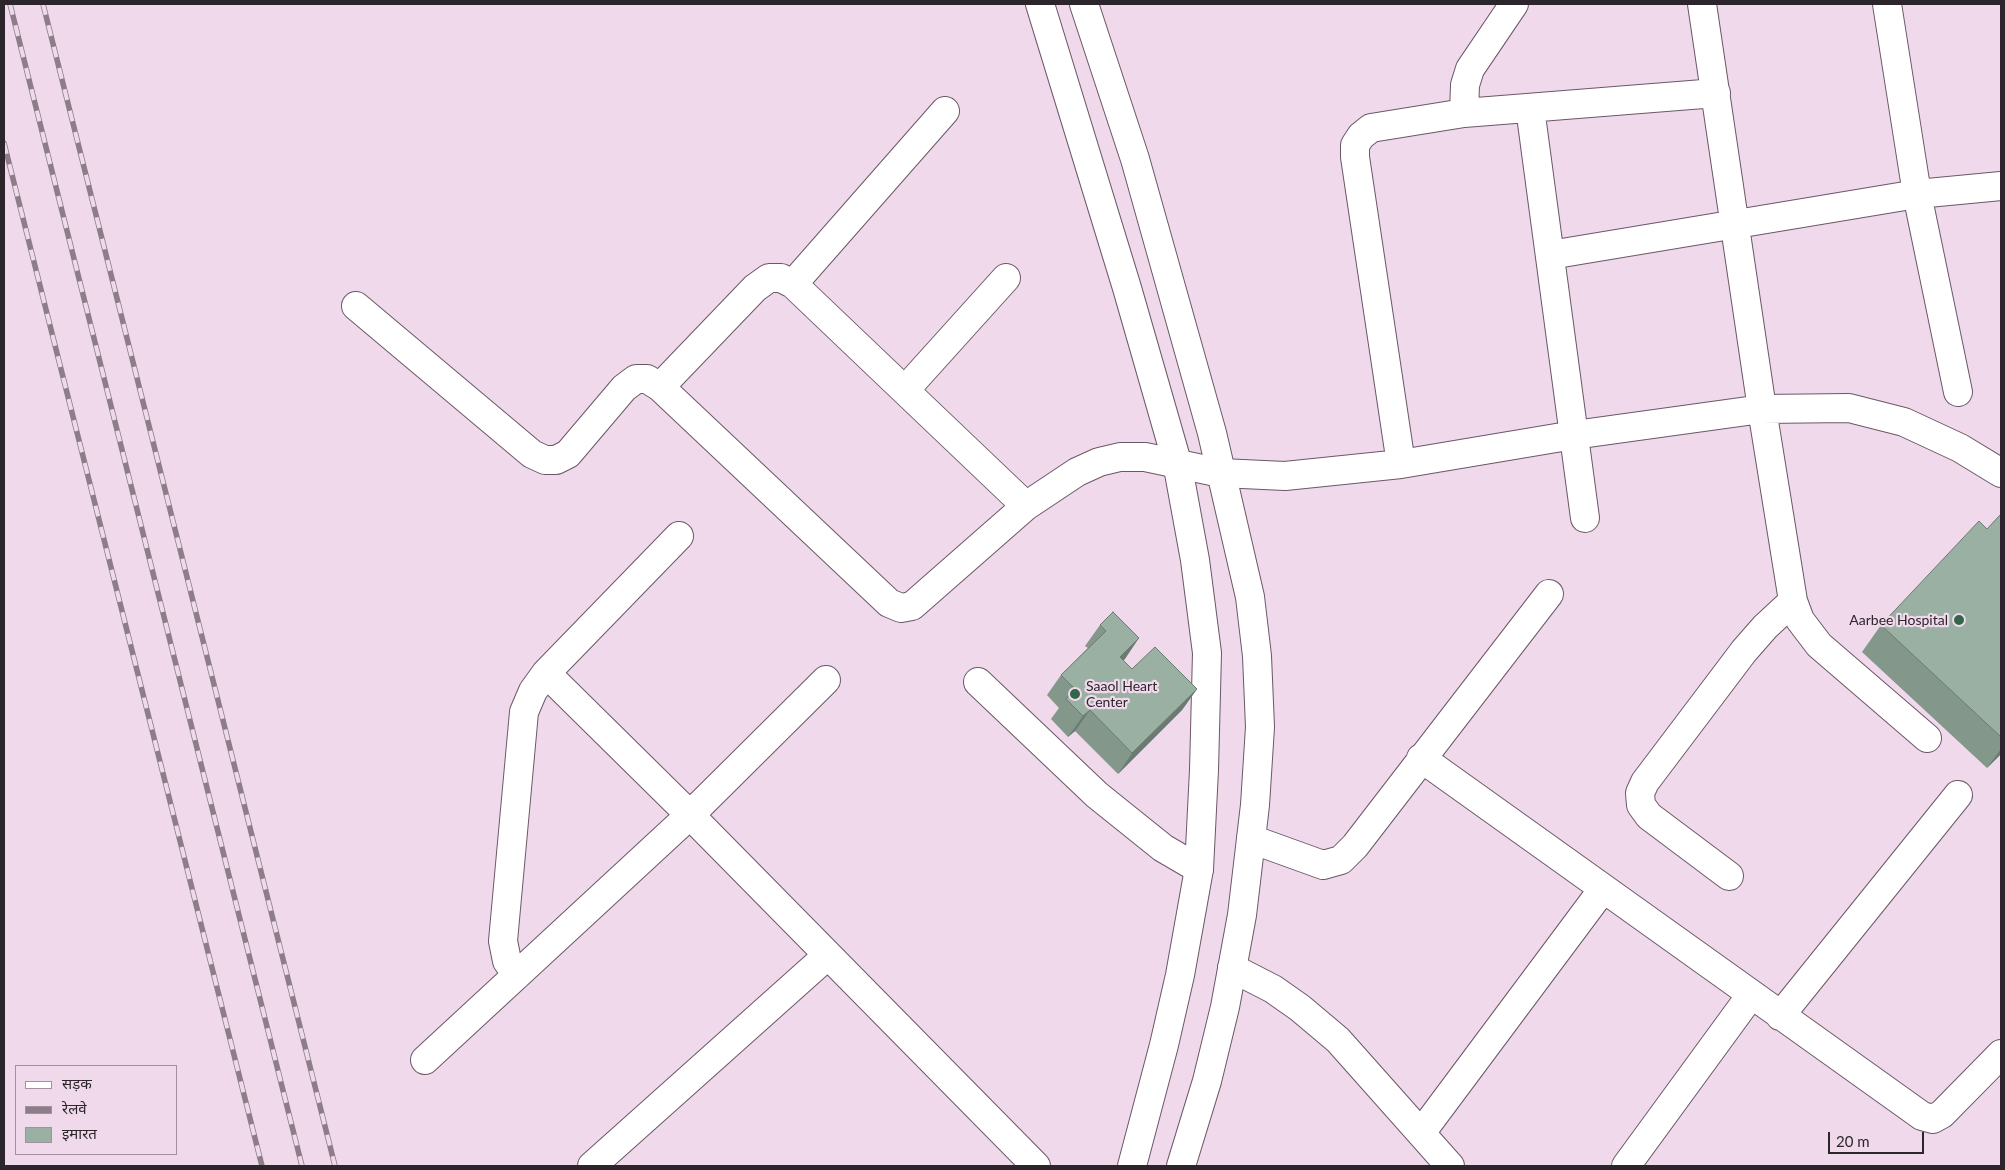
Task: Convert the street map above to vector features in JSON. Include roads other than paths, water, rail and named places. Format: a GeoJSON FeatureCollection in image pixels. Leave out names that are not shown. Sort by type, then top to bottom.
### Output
{"type":"FeatureCollection","features":[{"type":"Feature","properties":{"kind":"street"},"geometry":{"type":"LineString","coordinates":[[1040,4],[1124,279],[1177,462],[1194,560],[1207,653],[1199,870],[1180,975],[1164,1046],[1132,1166]]}},
{"type":"Feature","properties":{"kind":"street"},"geometry":{"type":"LineString","coordinates":[[1084,4],[1137,169],[1192,362],[1221,472],[1250,597],[1256,656],[1260,727],[1251,838],[1242,915],[1207,1081],[1181,1166]]}},
{"type":"Feature","properties":{"kind":"street"},"geometry":{"type":"LineString","coordinates":[[1464,113],[1464,85],[1470,69],[1514,4]]}},
{"type":"Feature","properties":{"kind":"street"},"geometry":{"type":"LineString","coordinates":[[1702,4],[1762,410],[1793,601],[1800,620],[1819,645],[1927,738]]}},
{"type":"Feature","properties":{"kind":"street"},"geometry":{"type":"LineString","coordinates":[[1887,4],[1917,194],[1958,392]]}},
{"type":"Feature","properties":{"kind":"street"},"geometry":{"type":"LineString","coordinates":[[1401,464],[1355,157],[1355,145],[1362,136],[1371,128],[1464,113],[1716,93]]}},
{"type":"Feature","properties":{"kind":"street"},"geometry":{"type":"LineString","coordinates":[[1530,108],[1585,518]]}},
{"type":"Feature","properties":{"kind":"street"},"geometry":{"type":"LineString","coordinates":[[793,284],[945,111]]}},
{"type":"Feature","properties":{"kind":"street"},"geometry":{"type":"LineString","coordinates":[[1550,255],[1917,194],[2001,186]]}},
{"type":"Feature","properties":{"kind":"street"},"geometry":{"type":"LineString","coordinates":[[660,387],[756,288],[768,278],[781,278],[793,284],[1026,506]]}},
{"type":"Feature","properties":{"kind":"street"},"geometry":{"type":"LineString","coordinates":[[905,390],[1006,278]]}},
{"type":"Feature","properties":{"kind":"street"},"geometry":{"type":"LineString","coordinates":[[356,306],[532,454],[545,460],[556,460],[568,454],[624,388],[636,379],[647,379],[660,387],[889,603],[901,608],[912,606],[1026,506],[1077,472],[1120,456],[1145,457],[1177,462],[1221,472],[1285,476],[1401,464],[1574,435],[1762,410],[1849,408],[1904,422],[1960,448],[2001,473]]}},
{"type":"Feature","properties":{"kind":"street"},"geometry":{"type":"LineString","coordinates":[[516,975],[507,961],[504,941],[524,712],[533,691],[546,673],[679,536]]}},
{"type":"Feature","properties":{"kind":"street"},"geometry":{"type":"LineString","coordinates":[[1251,838],[1323,865],[1341,860],[1355,846],[1548,594]]}},
{"type":"Feature","properties":{"kind":"street"},"geometry":{"type":"LineString","coordinates":[[1729,876],[1650,816],[1641,805],[1640,793],[1644,782],[1744,651],[1765,627],[1793,601]]}},
{"type":"Feature","properties":{"kind":"street"},"geometry":{"type":"LineString","coordinates":[[546,673],[690,815],[1036,1166]]}},
{"type":"Feature","properties":{"kind":"street"},"geometry":{"type":"LineString","coordinates":[[424,1060],[690,815],[826,680]]}},
{"type":"Feature","properties":{"kind":"street"},"geometry":{"type":"LineString","coordinates":[[978,682],[1097,795],[1156,842],[1199,870]]}},
{"type":"Feature","properties":{"kind":"street"},"geometry":{"type":"LineString","coordinates":[[1421,758],[1922,1116],[1933,1119],[1942,1114],[2001,1054]]}},
{"type":"Feature","properties":{"kind":"street"},"geometry":{"type":"LineString","coordinates":[[1780,1016],[1958,795]]}},
{"type":"Feature","properties":{"kind":"street"},"geometry":{"type":"LineString","coordinates":[[1420,1133],[1604,889]]}},
{"type":"Feature","properties":{"kind":"street"},"geometry":{"type":"LineString","coordinates":[[592,1166],[828,955]]}},
{"type":"Feature","properties":{"kind":"street"},"geometry":{"type":"LineString","coordinates":[[1232,968],[1273,990],[1300,1008],[1338,1040],[1450,1166]]}},
{"type":"Feature","properties":{"kind":"street"},"geometry":{"type":"LineString","coordinates":[[1626,1166],[1751,995]]}},
{"type":"Feature","properties":{"kind":"railway"},"geometry":{"type":"LineString","coordinates":[[10,4],[302,1166]]}},
{"type":"Feature","properties":{"kind":"railway"},"geometry":{"type":"LineString","coordinates":[[43,4],[335,1166]]}},
{"type":"Feature","properties":{"kind":"railway"},"geometry":{"type":"LineString","coordinates":[[4,143],[262,1166]]}},
{"type":"Feature","properties":{"kind":"place","name":"Aarbee Hospital"},"geometry":{"type":"Point","coordinates":[1959,620]}},
{"type":"Feature","properties":{"kind":"place","name":"Saaol Heart Center"},"geometry":{"type":"Point","coordinates":[1075,694]}}]}
